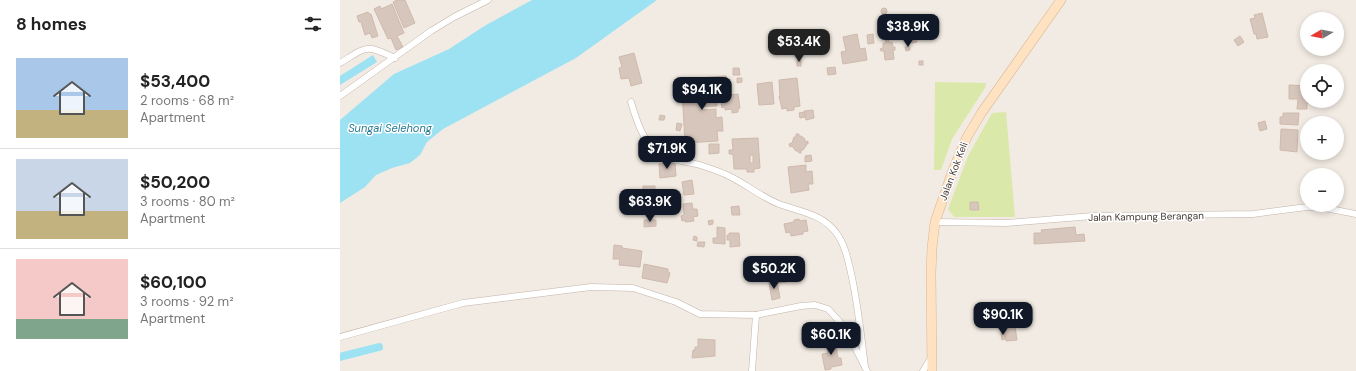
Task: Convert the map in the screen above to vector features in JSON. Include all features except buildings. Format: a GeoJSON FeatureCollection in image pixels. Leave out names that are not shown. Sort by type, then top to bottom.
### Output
{"type":"FeatureCollection","features":[{"type":"Feature","properties":{"kind":"street"},"geometry":{"type":"LineString","coordinates":[[340,96],[431,31],[454,17],[488,0]]}},
{"type":"Feature","properties":{"kind":"street","name":"Jalan Kok Keli"},"geometry":{"type":"LineString","coordinates":[[932,371],[931,274],[935,222],[953,170],[967,137],[1001,84],[1061,0]]}},
{"type":"Feature","properties":{"kind":"street"},"geometry":{"type":"LineString","coordinates":[[340,63],[364,48],[374,48],[395,58]]}},
{"type":"Feature","properties":{"kind":"street"},"geometry":{"type":"LineString","coordinates":[[631,102],[643,133],[661,155],[666,158],[693,162],[722,173],[775,202],[815,215],[824,220],[838,234],[848,258],[860,321],[866,369]]}},
{"type":"Feature","properties":{"kind":"street","name":"Jalan Kampung Berangan"},"geometry":{"type":"LineString","coordinates":[[935,222],[1008,223],[1093,216],[1253,214],[1307,207],[1325,208],[1356,214]]}},
{"type":"Feature","properties":{"kind":"street"},"geometry":{"type":"LineString","coordinates":[[340,337],[463,303],[591,287],[633,288],[676,302],[700,314],[756,315],[801,306],[815,305],[828,309],[847,332],[866,369]]}},
{"type":"Feature","properties":{"kind":"street"},"geometry":{"type":"LineString","coordinates":[[752,371],[756,315]]}},
{"type":"Feature","properties":{"kind":"street"},"geometry":{"type":"LineString","coordinates":[[923,371],[931,358]]}},
{"type":"Feature","properties":{"kind":"green space"},"geometry":{"type":"Polygon","coordinates":[[[935,82],[986,83],[985,88],[952,139],[941,170],[934,170],[935,82]]]}},
{"type":"Feature","properties":{"kind":"green space"},"geometry":{"type":"Polygon","coordinates":[[[1006,112],[1015,217],[954,217],[948,209],[968,156],[992,113],[1006,112]]]}},
{"type":"Feature","properties":{"kind":"water","name":"Sungai Selehong"},"geometry":{"type":"Polygon","coordinates":[[[532,0],[657,0],[576,58],[443,129],[427,142],[420,155],[410,163],[392,168],[376,175],[365,187],[340,203],[340,120],[394,74],[449,49],[486,25],[532,0]]]}},
{"type":"Feature","properties":{"kind":"water"},"geometry":{"type":"Polygon","coordinates":[[[373,55],[377,62],[340,85],[340,76],[373,55]]]}},
{"type":"Feature","properties":{"kind":"waterway"},"geometry":{"type":"LineString","coordinates":[[340,357],[379,347]]}}]}
